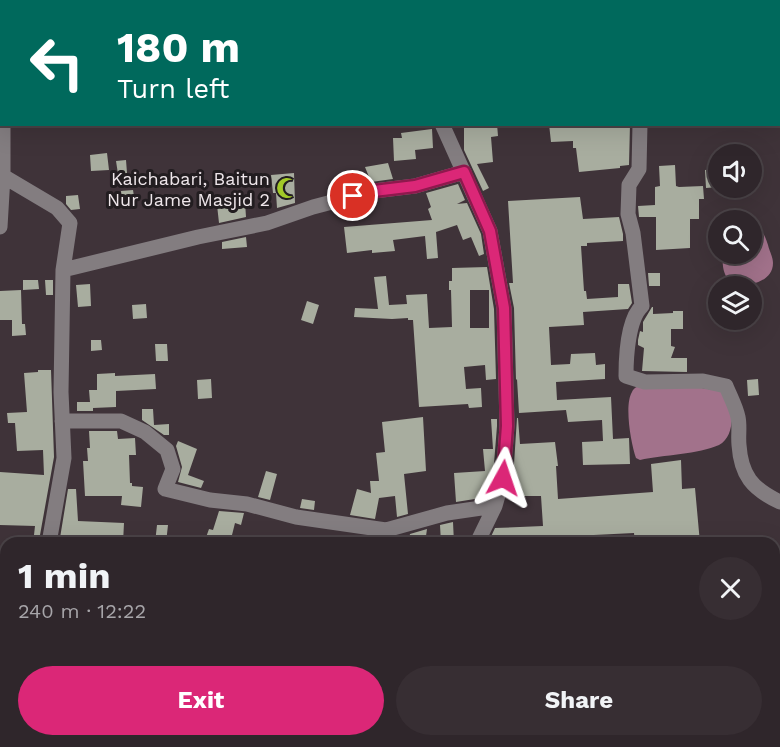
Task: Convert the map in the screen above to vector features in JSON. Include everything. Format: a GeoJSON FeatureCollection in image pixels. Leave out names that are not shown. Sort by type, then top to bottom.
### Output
{"type":"FeatureCollection","features":[{"type":"Feature","properties":{"kind":"street"},"geometry":{"type":"LineString","coordinates":[[0,227],[3,126]]}},
{"type":"Feature","properties":{"kind":"street"},"geometry":{"type":"LineString","coordinates":[[443,126],[490,231],[504,308],[507,426],[503,478],[495,506],[480,537]]}},
{"type":"Feature","properties":{"kind":"street"},"geometry":{"type":"LineString","coordinates":[[640,126],[639,169],[629,185],[628,214],[633,233],[642,306],[637,311],[626,351],[626,376],[645,382],[702,381],[726,386],[738,416],[738,445],[743,471],[748,480],[780,502]]}},
{"type":"Feature","properties":{"kind":"street"},"geometry":{"type":"LineString","coordinates":[[63,270],[198,237],[267,223],[313,207],[374,191],[415,186],[464,172]]}},
{"type":"Feature","properties":{"kind":"street"},"geometry":{"type":"LineString","coordinates":[[3,176],[57,208],[70,224],[63,270],[63,458],[50,537]]}},
{"type":"Feature","properties":{"kind":"street"},"geometry":{"type":"LineString","coordinates":[[62,421],[121,421],[145,432],[167,450],[173,469],[165,489],[210,500],[247,504],[296,517],[386,530],[447,513],[495,506]]}},
{"type":"Feature","properties":{"kind":"shaded area"},"geometry":{"type":"Polygon","coordinates":[[[762,232],[773,261],[769,275],[762,280],[762,276],[727,276],[723,264],[762,264],[762,232]]]}},
{"type":"Feature","properties":{"kind":"shaded area"},"geometry":{"type":"Polygon","coordinates":[[[643,384],[682,385],[721,391],[729,403],[732,414],[730,432],[724,442],[701,450],[640,460],[636,458],[628,415],[633,390],[643,384]]]}},
{"type":"Feature","properties":{"kind":"building"},"geometry":{"type":"Polygon","coordinates":[[[464,126],[497,126],[498,136],[491,137],[493,162],[477,164],[489,188],[483,191],[464,150],[464,126]]]}},
{"type":"Feature","properties":{"kind":"building"},"geometry":{"type":"Polygon","coordinates":[[[549,126],[630,126],[629,165],[579,172],[573,141],[551,142],[549,126]]]}},
{"type":"Feature","properties":{"kind":"building"},"geometry":{"type":"Polygon","coordinates":[[[432,129],[433,148],[415,150],[416,159],[394,161],[393,138],[402,138],[401,133],[432,129]]]}},
{"type":"Feature","properties":{"kind":"building"},"geometry":{"type":"Polygon","coordinates":[[[107,153],[109,170],[91,171],[90,155],[107,153]]]}},
{"type":"Feature","properties":{"kind":"building"},"geometry":{"type":"Polygon","coordinates":[[[126,160],[127,173],[118,174],[116,161],[126,160]]]}},
{"type":"Feature","properties":{"kind":"building"},"geometry":{"type":"Polygon","coordinates":[[[388,163],[393,179],[371,182],[365,167],[388,163]]]}},
{"type":"Feature","properties":{"kind":"building"},"geometry":{"type":"Polygon","coordinates":[[[675,165],[676,186],[703,186],[704,199],[699,199],[699,219],[690,219],[690,248],[656,250],[656,217],[639,217],[638,206],[655,205],[655,187],[660,186],[659,166],[675,165]]]}},
{"type":"Feature","properties":{"kind":"building"},"geometry":{"type":"Polygon","coordinates":[[[705,170],[708,170],[708,188],[706,188],[705,170]]]}},
{"type":"Feature","properties":{"kind":"building"},"geometry":{"type":"Polygon","coordinates":[[[294,173],[295,203],[277,208],[271,175],[294,173]]]}},
{"type":"Feature","properties":{"kind":"building"},"geometry":{"type":"Polygon","coordinates":[[[458,184],[465,200],[457,204],[467,203],[481,234],[484,254],[479,256],[471,237],[463,240],[457,225],[436,232],[438,258],[427,259],[425,236],[393,240],[395,251],[372,253],[372,250],[347,253],[344,227],[432,220],[428,209],[431,207],[426,193],[458,184]]]}},
{"type":"Feature","properties":{"kind":"building"},"geometry":{"type":"Polygon","coordinates":[[[133,190],[135,203],[122,204],[121,191],[133,190]]]}},
{"type":"Feature","properties":{"kind":"building"},"geometry":{"type":"Polygon","coordinates":[[[78,195],[80,209],[71,210],[66,204],[66,196],[78,195]]]}},
{"type":"Feature","properties":{"kind":"building"},"geometry":{"type":"Polygon","coordinates":[[[580,197],[583,219],[619,217],[623,234],[623,241],[587,243],[587,246],[581,246],[584,291],[586,291],[587,299],[618,297],[618,284],[629,284],[632,303],[628,309],[583,312],[584,325],[549,327],[551,365],[570,364],[571,354],[595,353],[596,365],[605,364],[605,379],[556,382],[557,400],[611,397],[613,439],[629,438],[630,464],[583,465],[582,442],[603,441],[602,420],[568,422],[566,410],[519,413],[514,308],[509,283],[513,283],[508,201],[580,197]]]}},
{"type":"Feature","properties":{"kind":"building"},"geometry":{"type":"Polygon","coordinates":[[[245,202],[246,217],[219,223],[217,205],[245,202]]]}},
{"type":"Feature","properties":{"kind":"building"},"geometry":{"type":"Polygon","coordinates":[[[246,237],[247,247],[222,249],[222,242],[246,237]]]}},
{"type":"Feature","properties":{"kind":"building"},"geometry":{"type":"Polygon","coordinates":[[[487,267],[494,309],[496,379],[486,380],[485,365],[464,367],[466,389],[481,388],[482,407],[469,408],[468,404],[419,407],[413,320],[354,317],[355,308],[378,309],[374,277],[386,276],[389,305],[407,304],[406,295],[427,294],[429,328],[452,327],[449,281],[452,281],[452,268],[487,267]],[[470,290],[470,328],[489,328],[489,290],[470,290]]]}},
{"type":"Feature","properties":{"kind":"building"},"geometry":{"type":"Polygon","coordinates":[[[648,273],[660,273],[660,286],[649,286],[648,273]]]}},
{"type":"Feature","properties":{"kind":"building"},"geometry":{"type":"Polygon","coordinates":[[[23,280],[38,280],[39,289],[23,290],[23,280]]]}},
{"type":"Feature","properties":{"kind":"building"},"geometry":{"type":"Polygon","coordinates":[[[45,280],[53,280],[53,295],[46,295],[45,280]]]}},
{"type":"Feature","properties":{"kind":"building"},"geometry":{"type":"Polygon","coordinates":[[[90,284],[91,306],[78,307],[76,285],[90,284]]]}},
{"type":"Feature","properties":{"kind":"building"},"geometry":{"type":"Polygon","coordinates":[[[21,290],[22,324],[25,324],[26,335],[12,336],[12,320],[0,320],[0,291],[21,290]]]}},
{"type":"Feature","properties":{"kind":"building"},"geometry":{"type":"Polygon","coordinates":[[[307,301],[319,305],[313,324],[301,320],[307,301]]]}},
{"type":"Feature","properties":{"kind":"building"},"geometry":{"type":"Polygon","coordinates":[[[146,304],[147,318],[133,319],[132,305],[146,304]]]}},
{"type":"Feature","properties":{"kind":"building"},"geometry":{"type":"Polygon","coordinates":[[[652,307],[653,314],[683,311],[683,329],[671,329],[671,346],[675,347],[671,358],[687,358],[687,372],[642,371],[644,348],[638,345],[638,340],[640,331],[643,332],[643,322],[652,307]]]}},
{"type":"Feature","properties":{"kind":"building"},"geometry":{"type":"Polygon","coordinates":[[[91,340],[101,340],[102,350],[91,351],[91,340]]]}},
{"type":"Feature","properties":{"kind":"building"},"geometry":{"type":"Polygon","coordinates":[[[155,344],[167,344],[168,361],[156,361],[155,344]]]}},
{"type":"Feature","properties":{"kind":"building"},"geometry":{"type":"Polygon","coordinates":[[[38,370],[51,370],[54,457],[40,535],[34,535],[35,526],[0,525],[0,472],[44,475],[43,450],[17,451],[15,423],[8,423],[7,413],[27,412],[24,373],[38,372],[38,370]]]}},
{"type":"Feature","properties":{"kind":"building"},"geometry":{"type":"Polygon","coordinates":[[[115,373],[115,376],[155,374],[156,389],[116,391],[116,407],[77,411],[77,402],[90,402],[89,390],[97,390],[97,374],[115,373]]]}},
{"type":"Feature","properties":{"kind":"building"},"geometry":{"type":"Polygon","coordinates":[[[211,379],[212,398],[198,399],[197,380],[211,379]]]}},
{"type":"Feature","properties":{"kind":"building"},"geometry":{"type":"Polygon","coordinates":[[[758,379],[759,395],[748,396],[747,380],[758,379]]]}},
{"type":"Feature","properties":{"kind":"building"},"geometry":{"type":"Polygon","coordinates":[[[142,409],[153,409],[154,425],[169,424],[169,435],[164,435],[142,420],[142,409]]]}},
{"type":"Feature","properties":{"kind":"building"},"geometry":{"type":"Polygon","coordinates":[[[423,417],[426,471],[404,474],[408,514],[397,517],[395,496],[379,498],[375,519],[350,515],[357,489],[371,493],[370,481],[379,481],[376,453],[385,452],[382,422],[423,417]]]}},
{"type":"Feature","properties":{"kind":"building"},"geometry":{"type":"Polygon","coordinates":[[[517,418],[520,444],[555,442],[558,499],[653,492],[651,464],[681,460],[682,489],[695,488],[699,537],[634,537],[634,533],[491,537],[495,528],[543,526],[541,496],[508,496],[513,479],[517,418]]]}},
{"type":"Feature","properties":{"kind":"building"},"geometry":{"type":"Polygon","coordinates":[[[491,419],[497,419],[497,426],[493,476],[487,497],[456,502],[454,473],[485,471],[483,449],[493,449],[491,419]]]}},
{"type":"Feature","properties":{"kind":"building"},"geometry":{"type":"Polygon","coordinates":[[[89,431],[117,431],[118,439],[135,438],[136,455],[129,455],[130,483],[132,486],[143,487],[141,507],[121,505],[122,496],[85,496],[83,461],[88,461],[89,431]]]}},
{"type":"Feature","properties":{"kind":"building"},"geometry":{"type":"Polygon","coordinates":[[[178,441],[197,449],[188,475],[204,481],[201,488],[178,482],[182,467],[176,446],[178,441]]]}},
{"type":"Feature","properties":{"kind":"building"},"geometry":{"type":"Polygon","coordinates":[[[266,471],[277,474],[270,500],[258,497],[266,471]]]}},
{"type":"Feature","properties":{"kind":"building"},"geometry":{"type":"Polygon","coordinates":[[[68,489],[76,489],[78,521],[124,523],[123,537],[60,537],[68,489]]]}},
{"type":"Feature","properties":{"kind":"building"},"geometry":{"type":"Polygon","coordinates":[[[302,499],[315,501],[314,510],[300,508],[302,499]]]}},
{"type":"Feature","properties":{"kind":"building"},"geometry":{"type":"Polygon","coordinates":[[[219,511],[244,513],[241,525],[235,523],[232,537],[206,537],[209,529],[213,530],[219,511]]]}},
{"type":"Feature","properties":{"kind":"building"},"geometry":{"type":"Polygon","coordinates":[[[453,522],[454,537],[441,537],[440,525],[453,522]]]}},
{"type":"Feature","properties":{"kind":"building"},"geometry":{"type":"Polygon","coordinates":[[[157,525],[168,525],[167,537],[156,537],[157,525]]]}},
{"type":"Feature","properties":{"kind":"building"},"geometry":{"type":"Polygon","coordinates":[[[427,529],[426,537],[409,537],[410,534],[427,529]]]}},
{"type":"Feature","properties":{"kind":"place","name":"Kaichabari, Baitun Nur Jame Masjid 2"},"geometry":{"type":"Point","coordinates":[287,188]}},
{"type":"Feature","properties":{"kind":"route"},"geometry":{"type":"LineString","coordinates":[[353,196],[415,186],[464,172],[490,231],[504,308],[507,426],[503,478]]}}]}
